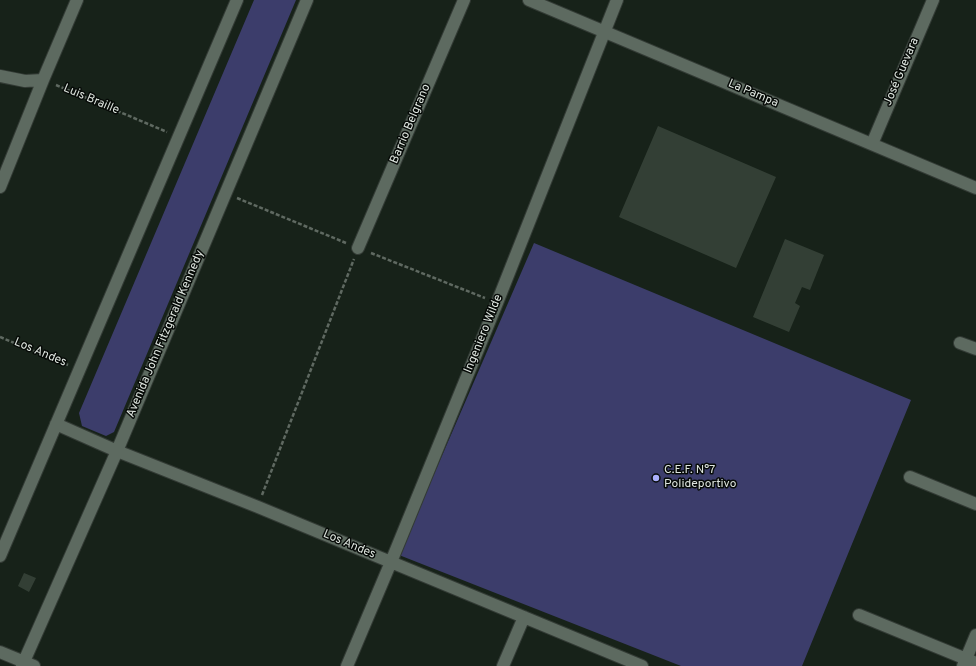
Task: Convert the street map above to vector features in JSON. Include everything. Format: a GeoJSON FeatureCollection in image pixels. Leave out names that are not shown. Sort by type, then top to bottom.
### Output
{"type":"FeatureCollection","features":[{"type":"Feature","properties":{"kind":"street"},"geometry":{"type":"LineString","coordinates":[[0,187],[77,0]]}},
{"type":"Feature","properties":{"kind":"street"},"geometry":{"type":"LineString","coordinates":[[0,556],[237,0]]}},
{"type":"Feature","properties":{"kind":"street","name":"Avenida John Fitzgerald Kennedy"},"geometry":{"type":"LineString","coordinates":[[27,665],[307,0]]}},
{"type":"Feature","properties":{"kind":"street","name":"Barrio Belgrano"},"geometry":{"type":"LineString","coordinates":[[358,248],[464,0]]}},
{"type":"Feature","properties":{"kind":"street","name":"La Pampa"},"geometry":{"type":"LineString","coordinates":[[529,0],[976,188]]}},
{"type":"Feature","properties":{"kind":"street","name":"Ingeniero Wilde"},"geometry":{"type":"LineString","coordinates":[[347,666],[497,303],[617,0]]}},
{"type":"Feature","properties":{"kind":"street","name":"José Guevara"},"geometry":{"type":"LineString","coordinates":[[872,144],[932,0]]}},
{"type":"Feature","properties":{"kind":"street"},"geometry":{"type":"LineString","coordinates":[[0,76],[25,81],[43,80]]}},
{"type":"Feature","properties":{"kind":"street"},"geometry":{"type":"LineString","coordinates":[[960,342],[976,349]]}},
{"type":"Feature","properties":{"kind":"street","name":"Los Andes"},"geometry":{"type":"LineString","coordinates":[[56,424],[117,451],[258,507],[642,666]]}},
{"type":"Feature","properties":{"kind":"street"},"geometry":{"type":"LineString","coordinates":[[910,477],[976,504]]}},
{"type":"Feature","properties":{"kind":"street"},"geometry":{"type":"LineString","coordinates":[[859,615],[968,663],[976,634]]}},
{"type":"Feature","properties":{"kind":"street"},"geometry":{"type":"LineString","coordinates":[[503,666],[524,617]]}},
{"type":"Feature","properties":{"kind":"street"},"geometry":{"type":"LineString","coordinates":[[0,652],[27,665]]}},
{"type":"Feature","properties":{"kind":"path","name":"Luis Braille"},"geometry":{"type":"LineString","coordinates":[[43,80],[178,137]]}},
{"type":"Feature","properties":{"kind":"path"},"geometry":{"type":"LineString","coordinates":[[258,507],[358,248]]}},
{"type":"Feature","properties":{"kind":"path","name":"Los Andes"},"geometry":{"type":"LineString","coordinates":[[0,336],[80,370]]}},
{"type":"Feature","properties":{"kind":"shaded area"},"geometry":{"type":"Polygon","coordinates":[[[254,0],[296,0],[114,432],[106,436],[82,426],[79,413],[254,0]]]}},
{"type":"Feature","properties":{"kind":"shaded area","name":"C.E.F. N°7 Polideportivo"},"geometry":{"type":"Polygon","coordinates":[[[534,243],[911,400],[802,666],[681,666],[399,555],[534,243]]]}},
{"type":"Feature","properties":{"kind":"building"},"geometry":{"type":"Polygon","coordinates":[[[658,126],[776,177],[736,268],[619,217],[658,126]]]}},
{"type":"Feature","properties":{"kind":"building"},"geometry":{"type":"Polygon","coordinates":[[[785,239],[824,255],[810,290],[802,287],[795,303],[800,306],[789,332],[753,317],[785,239]]]}},
{"type":"Feature","properties":{"kind":"building"},"geometry":{"type":"Polygon","coordinates":[[[24,573],[36,578],[29,592],[18,586],[24,573]]]}},
{"type":"Feature","properties":{"kind":"place","name":"C.E.F. N°7 Polideportivo"},"geometry":{"type":"Point","coordinates":[656,478]}}]}
